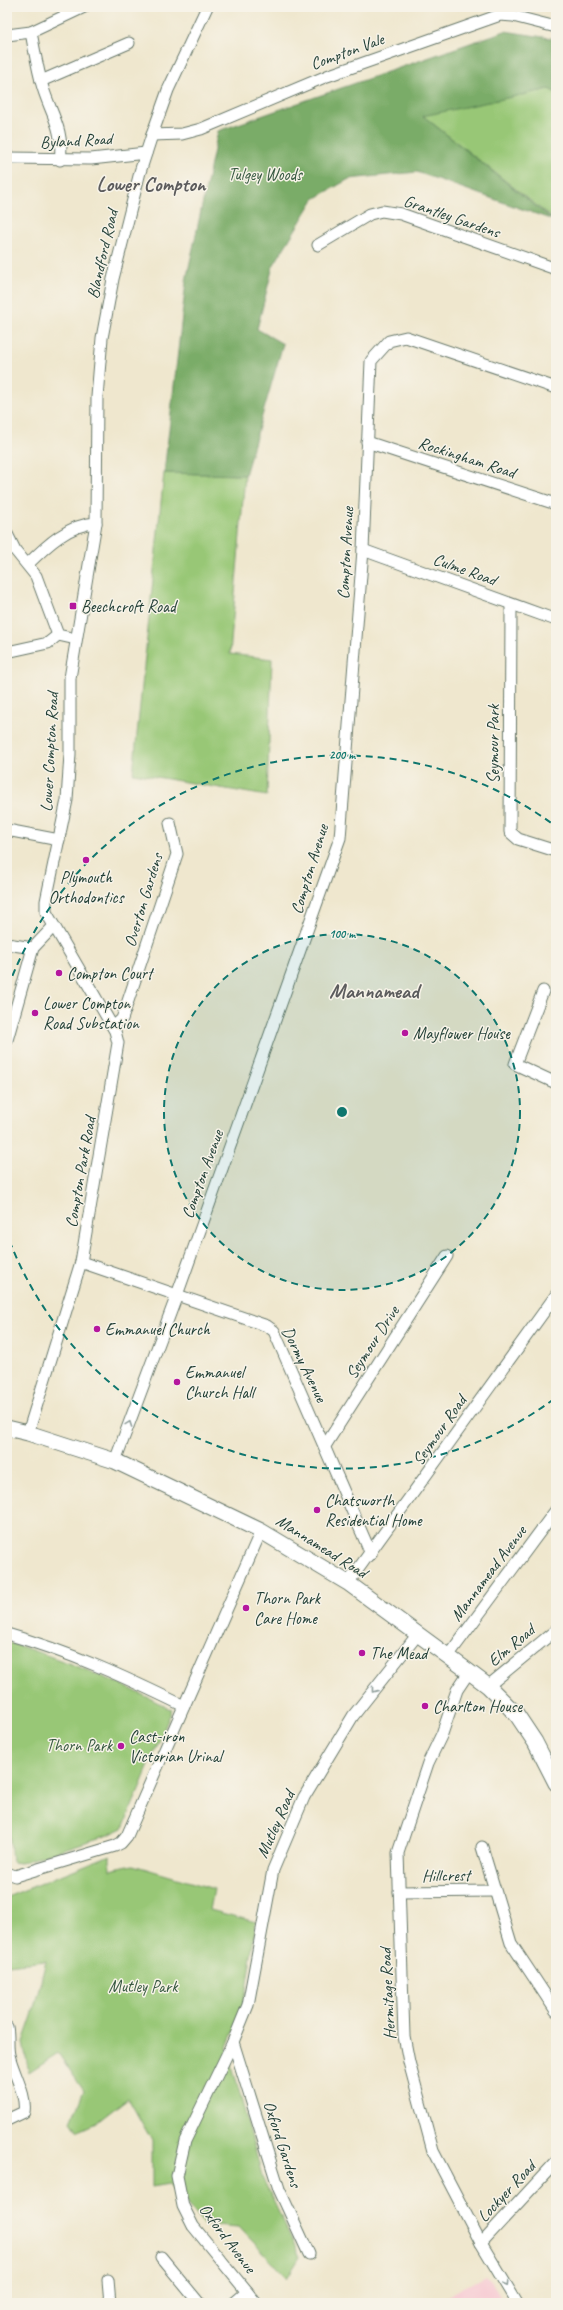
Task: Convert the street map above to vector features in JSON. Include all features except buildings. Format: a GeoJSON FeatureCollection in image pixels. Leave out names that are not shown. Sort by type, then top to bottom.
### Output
{"type":"FeatureCollection","features":[{"type":"Feature","properties":{"kind":"main road","name":"Mannamead Road"},"geometry":{"type":"LineString","coordinates":[[7,1428],[28,1433],[115,1461],[261,1531],[348,1583],[488,1686],[517,1715],[535,1742],[556,1783]]}},
{"type":"Feature","properties":{"kind":"street"},"geometry":{"type":"LineString","coordinates":[[7,35],[31,32],[84,7]]}},
{"type":"Feature","properties":{"kind":"street","name":"Blandford Road"},"geometry":{"type":"LineString","coordinates":[[96,523],[97,397],[102,338],[113,279],[152,135],[168,90],[207,7]]}},
{"type":"Feature","properties":{"kind":"street","name":"Compton Vale"},"geometry":{"type":"LineString","coordinates":[[152,135],[182,134],[201,129],[327,76],[500,15],[556,27]]}},
{"type":"Feature","properties":{"kind":"street"},"geometry":{"type":"LineString","coordinates":[[31,32],[41,81],[49,105],[58,124],[62,144],[60,160]]}},
{"type":"Feature","properties":{"kind":"street"},"geometry":{"type":"LineString","coordinates":[[41,81],[129,43]]}},
{"type":"Feature","properties":{"kind":"street","name":"Byland Road"},"geometry":{"type":"LineString","coordinates":[[7,158],[60,160],[91,159],[146,153]]}},
{"type":"Feature","properties":{"kind":"street","name":"Grantley Gardens"},"geometry":{"type":"LineString","coordinates":[[318,245],[370,214],[382,212],[401,214],[556,269]]}},
{"type":"Feature","properties":{"kind":"street","name":"Compton Avenue"},"geometry":{"type":"LineString","coordinates":[[115,1461],[177,1295],[340,838],[363,550],[371,361],[389,341],[406,337],[556,388]]}},
{"type":"Feature","properties":{"kind":"street","name":"Rockingham Road"},"geometry":{"type":"LineString","coordinates":[[367,442],[556,504]]}},
{"type":"Feature","properties":{"kind":"street"},"geometry":{"type":"LineString","coordinates":[[28,564],[48,544],[86,523],[96,523]]}},
{"type":"Feature","properties":{"kind":"street","name":"Lower Compton Road"},"geometry":{"type":"LineString","coordinates":[[54,926],[46,912],[46,901],[67,800],[70,754],[70,678],[96,523]]}},
{"type":"Feature","properties":{"kind":"street"},"geometry":{"type":"LineString","coordinates":[[7,534],[15,550],[28,564],[36,576],[58,635]]}},
{"type":"Feature","properties":{"kind":"street","name":"Culme Road"},"geometry":{"type":"LineString","coordinates":[[363,550],[511,605],[556,620]]}},
{"type":"Feature","properties":{"kind":"street","name":"Seymour Park"},"geometry":{"type":"LineString","coordinates":[[511,605],[510,832],[518,839],[556,851]]}},
{"type":"Feature","properties":{"kind":"street"},"geometry":{"type":"LineString","coordinates":[[58,635],[76,639]]}},
{"type":"Feature","properties":{"kind":"street"},"geometry":{"type":"LineString","coordinates":[[7,652],[48,643],[58,635]]}},
{"type":"Feature","properties":{"kind":"street","name":"Overton Gardens"},"geometry":{"type":"LineString","coordinates":[[113,1027],[122,1019],[177,854],[170,824]]}},
{"type":"Feature","properties":{"kind":"street"},"geometry":{"type":"LineString","coordinates":[[7,830],[58,840]]}},
{"type":"Feature","properties":{"kind":"street"},"geometry":{"type":"LineString","coordinates":[[7,1040],[33,948],[54,926]]}},
{"type":"Feature","properties":{"kind":"street","name":"Compton Park Road"},"geometry":{"type":"LineString","coordinates":[[28,1433],[81,1262],[118,1043],[113,1027],[54,926]]}},
{"type":"Feature","properties":{"kind":"street"},"geometry":{"type":"LineString","coordinates":[[7,944],[33,948]]}},
{"type":"Feature","properties":{"kind":"street"},"geometry":{"type":"LineString","coordinates":[[544,991],[515,1064],[556,1083]]}},
{"type":"Feature","properties":{"kind":"street","name":"Seymour Drive"},"geometry":{"type":"LineString","coordinates":[[325,1446],[448,1256]]}},
{"type":"Feature","properties":{"kind":"street","name":"Dormy Avenue"},"geometry":{"type":"LineString","coordinates":[[81,1262],[267,1326],[274,1332],[371,1554]]}},
{"type":"Feature","properties":{"kind":"street","name":"Seymour Road"},"geometry":{"type":"LineString","coordinates":[[348,1583],[371,1554],[556,1295]]}},
{"type":"Feature","properties":{"kind":"street","name":"Mannamead Avenue"},"geometry":{"type":"LineString","coordinates":[[448,1656],[556,1510]]}},
{"type":"Feature","properties":{"kind":"street"},"geometry":{"type":"LineString","coordinates":[[7,1873],[16,1876],[121,1843],[127,1836],[138,1814],[261,1531]]}},
{"type":"Feature","properties":{"kind":"street","name":"Elm Road"},"geometry":{"type":"LineString","coordinates":[[488,1686],[556,1630]]}},
{"type":"Feature","properties":{"kind":"street"},"geometry":{"type":"LineString","coordinates":[[7,1634],[47,1646],[118,1673],[184,1706]]}},
{"type":"Feature","properties":{"kind":"street","name":"Mutley Road"},"geometry":{"type":"LineString","coordinates":[[225,2057],[248,2004],[273,1870],[304,1797],[353,1716],[418,1634]]}},
{"type":"Feature","properties":{"kind":"street","name":"Hermitage Road"},"geometry":{"type":"LineString","coordinates":[[469,1672],[457,1690],[442,1734],[428,1763],[398,1853],[404,2036],[409,2062],[433,2151],[481,2243],[516,2303]]}},
{"type":"Feature","properties":{"kind":"street"},"geometry":{"type":"LineString","coordinates":[[482,1847],[494,1891],[511,1943],[556,2011]]}},
{"type":"Feature","properties":{"kind":"street","name":"Hillcrest"},"geometry":{"type":"LineString","coordinates":[[399,1892],[494,1891]]}},
{"type":"Feature","properties":{"kind":"street"},"geometry":{"type":"LineString","coordinates":[[7,2027],[8,2053],[14,2075],[24,2096],[25,2107],[24,2112],[7,2120]]}},
{"type":"Feature","properties":{"kind":"street","name":"Oxford Gardens"},"geometry":{"type":"LineString","coordinates":[[232,2042],[279,2189],[309,2254]]}},
{"type":"Feature","properties":{"kind":"street","name":"Oxford Avenue"},"geometry":{"type":"LineString","coordinates":[[225,2057],[185,2141],[177,2176],[183,2206],[193,2226],[256,2303]]}},
{"type":"Feature","properties":{"kind":"street","name":"Lockyer Road"},"geometry":{"type":"LineString","coordinates":[[481,2243],[556,2162]]}},
{"type":"Feature","properties":{"kind":"street"},"geometry":{"type":"LineString","coordinates":[[161,2257],[199,2303]]}},
{"type":"Feature","properties":{"kind":"street"},"geometry":{"type":"LineString","coordinates":[[108,2280],[110,2303]]}},
{"type":"Feature","properties":{"kind":"street"},"geometry":{"type":"LineString","coordinates":[[234,2303],[247,2292]]}},
{"type":"Feature","properties":{"kind":"shaded area"},"geometry":{"type":"Polygon","coordinates":[[[485,2276],[491,2281],[505,2303],[434,2303],[485,2276]]]}},
{"type":"Feature","properties":{"kind":"green space","name":"Tulgey Woods"},"geometry":{"type":"Polygon","coordinates":[[[505,31],[556,39],[556,93],[549,89],[423,116],[553,220],[417,172],[349,179],[314,199],[273,266],[257,329],[283,344],[245,475],[164,473],[186,281],[218,131],[505,31]]]}},
{"type":"Feature","properties":{"kind":"green space"},"geometry":{"type":"Polygon","coordinates":[[[550,89],[556,93],[556,221],[422,115],[550,89]]]}},
{"type":"Feature","properties":{"kind":"green space"},"geometry":{"type":"Polygon","coordinates":[[[164,473],[245,475],[230,654],[272,659],[267,796],[133,773],[164,473]]]}},
{"type":"Feature","properties":{"kind":"green space","name":"Thorn Park"},"geometry":{"type":"Polygon","coordinates":[[[7,1642],[112,1680],[172,1710],[123,1828],[108,1835],[20,1863],[12,1862],[7,1809],[7,1642]]]}},
{"type":"Feature","properties":{"kind":"green space","name":"Mutley Park"},"geometry":{"type":"Polygon","coordinates":[[[110,1855],[110,1870],[133,1865],[214,1889],[210,1910],[256,1922],[244,2004],[227,2047],[263,2179],[300,2257],[287,2278],[239,2227],[203,2224],[170,2184],[152,2187],[152,2141],[128,2098],[96,2123],[78,2131],[71,2121],[84,2091],[58,2053],[29,2072],[23,2042],[32,2016],[46,1961],[7,1965],[7,1897],[110,1855]]]}},
{"type":"Feature","properties":{"kind":"place","name":"Beechcroft Road"},"geometry":{"type":"Point","coordinates":[73,606]}},
{"type":"Feature","properties":{"kind":"place","name":"Plymouth Orthodontics"},"geometry":{"type":"Point","coordinates":[86,860]}},
{"type":"Feature","properties":{"kind":"place","name":"Compton Court"},"geometry":{"type":"Point","coordinates":[59,973]}},
{"type":"Feature","properties":{"kind":"place","name":"Lower Compton Road Substation"},"geometry":{"type":"Point","coordinates":[35,1013]}},
{"type":"Feature","properties":{"kind":"place","name":"Mayflower House"},"geometry":{"type":"Point","coordinates":[405,1033]}},
{"type":"Feature","properties":{"kind":"place","name":"Emmanuel Church"},"geometry":{"type":"Point","coordinates":[97,1329]}},
{"type":"Feature","properties":{"kind":"place","name":"Emmanuel Church Hall"},"geometry":{"type":"Point","coordinates":[177,1382]}},
{"type":"Feature","properties":{"kind":"place","name":"Chatsworth Residential Home"},"geometry":{"type":"Point","coordinates":[317,1510]}},
{"type":"Feature","properties":{"kind":"place","name":"Thorn Park Care Home"},"geometry":{"type":"Point","coordinates":[246,1608]}},
{"type":"Feature","properties":{"kind":"place","name":"The Mead"},"geometry":{"type":"Point","coordinates":[362,1653]}},
{"type":"Feature","properties":{"kind":"place","name":"Charlton House"},"geometry":{"type":"Point","coordinates":[425,1706]}},
{"type":"Feature","properties":{"kind":"place","name":"Cast-iron Victorian Urinal"},"geometry":{"type":"Point","coordinates":[121,1746]}},
{"type":"Feature","properties":{"kind":"district","name":"Lower Compton"},"geometry":{"type":"Point","coordinates":[151,184]}},
{"type":"Feature","properties":{"kind":"district","name":"Mannamead"},"geometry":{"type":"Point","coordinates":[374,991]}}]}
